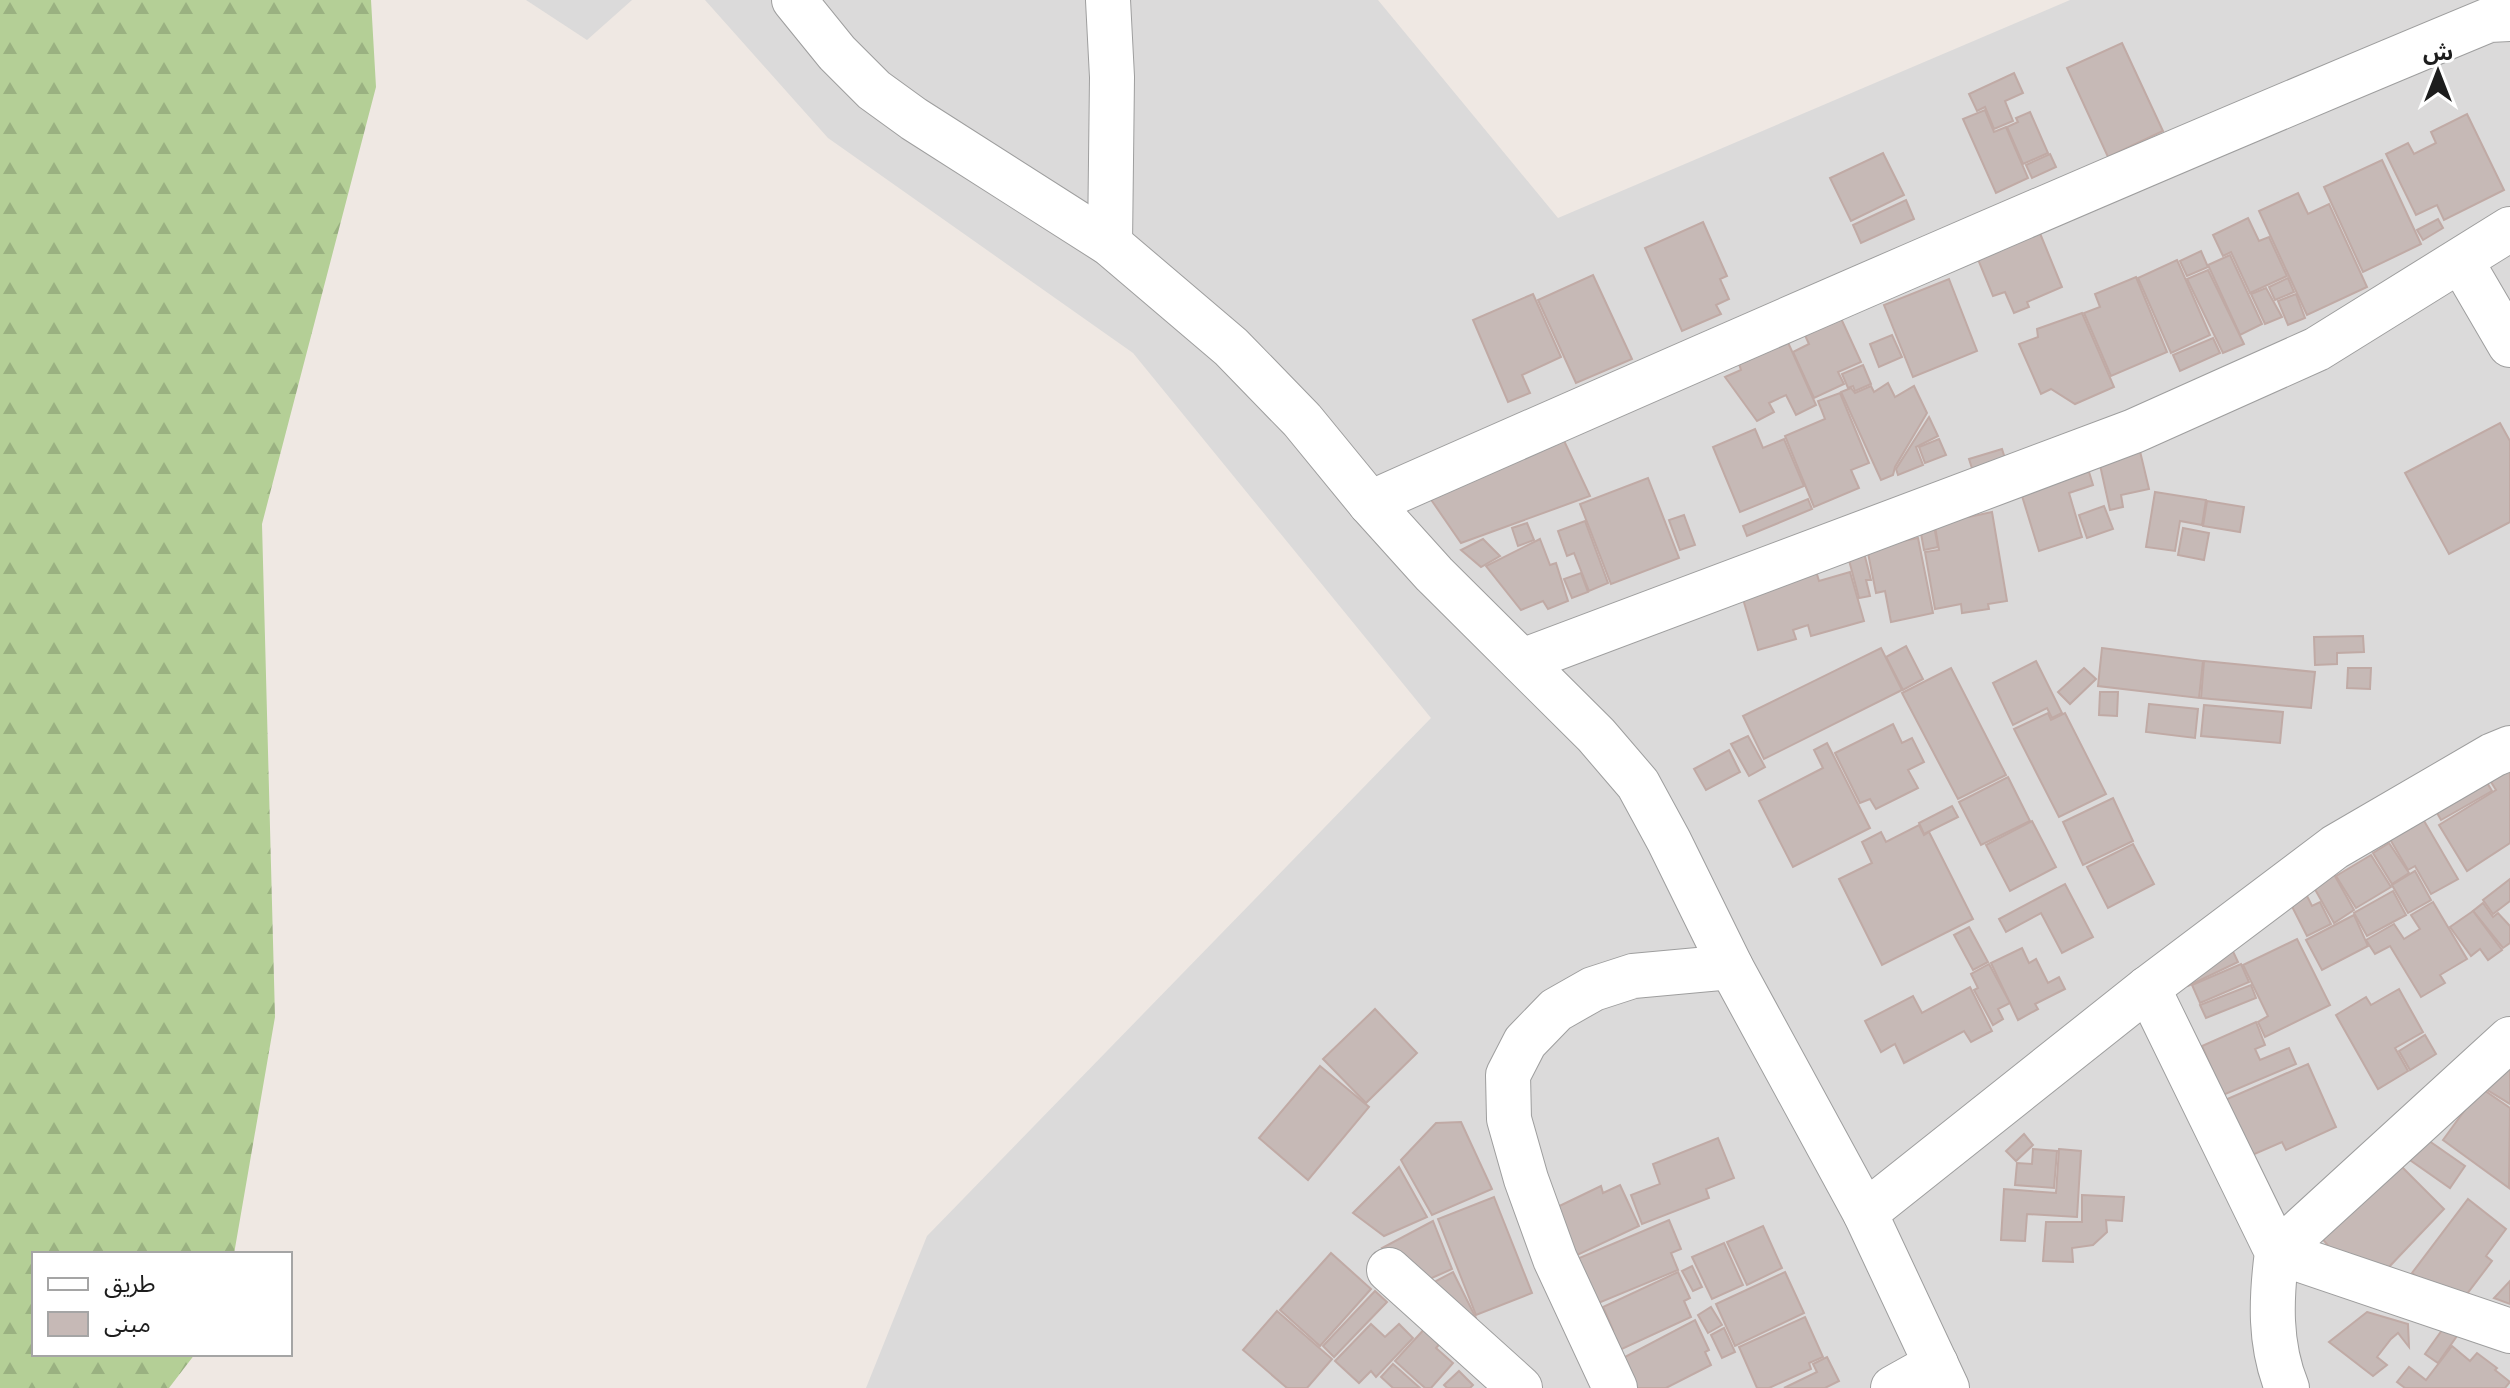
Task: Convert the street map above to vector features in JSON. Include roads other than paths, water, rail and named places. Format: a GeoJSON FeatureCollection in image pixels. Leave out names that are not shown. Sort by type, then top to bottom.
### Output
{"type":"FeatureCollection","features":[{"type":"Feature","properties":{"kind":"street"},"geometry":{"type":"LineString","coordinates":[[794,0],[837,53],[874,90],[986,166],[1110,244],[1231,347],[1302,420],[1370,503],[1465,607],[1596,735],[1638,784],[1731,967],[1865,1213],[1942,1376],[1893,1388]]}},
{"type":"Feature","properties":{"kind":"street"},"geometry":{"type":"LineString","coordinates":[[1108,0],[1112,77],[1110,244]]}},
{"type":"Feature","properties":{"kind":"street"},"geometry":{"type":"LineString","coordinates":[[1370,503],[1817,305],[2277,108],[2489,20],[2510,19]]}},
{"type":"Feature","properties":{"kind":"street"},"geometry":{"type":"LineString","coordinates":[[1522,661],[2134,431],[2317,349],[2510,229]]}},
{"type":"Feature","properties":{"kind":"street"},"geometry":{"type":"LineString","coordinates":[[2461,261],[2510,345]]}},
{"type":"Feature","properties":{"kind":"street"},"geometry":{"type":"LineString","coordinates":[[1865,1213],[2148,988],[2335,847],[2510,748]]}},
{"type":"Feature","properties":{"kind":"street"},"geometry":{"type":"LineString","coordinates":[[1615,1388],[1555,1259],[1526,1179],[1509,1119],[1508,1075],[1525,1042],[1556,1010],[1593,989],[1633,976],[1731,967]]}},
{"type":"Feature","properties":{"kind":"street"},"geometry":{"type":"LineString","coordinates":[[2148,988],[2277,1252],[2271,1296],[2272,1332],[2287,1388]]}},
{"type":"Feature","properties":{"kind":"street"},"geometry":{"type":"LineString","coordinates":[[2277,1252],[2510,1039]]}},
{"type":"Feature","properties":{"kind":"street"},"geometry":{"type":"LineString","coordinates":[[2277,1252],[2510,1331]]}},
{"type":"Feature","properties":{"kind":"street"},"geometry":{"type":"LineString","coordinates":[[1389,1270],[1520,1388]]}}]}
